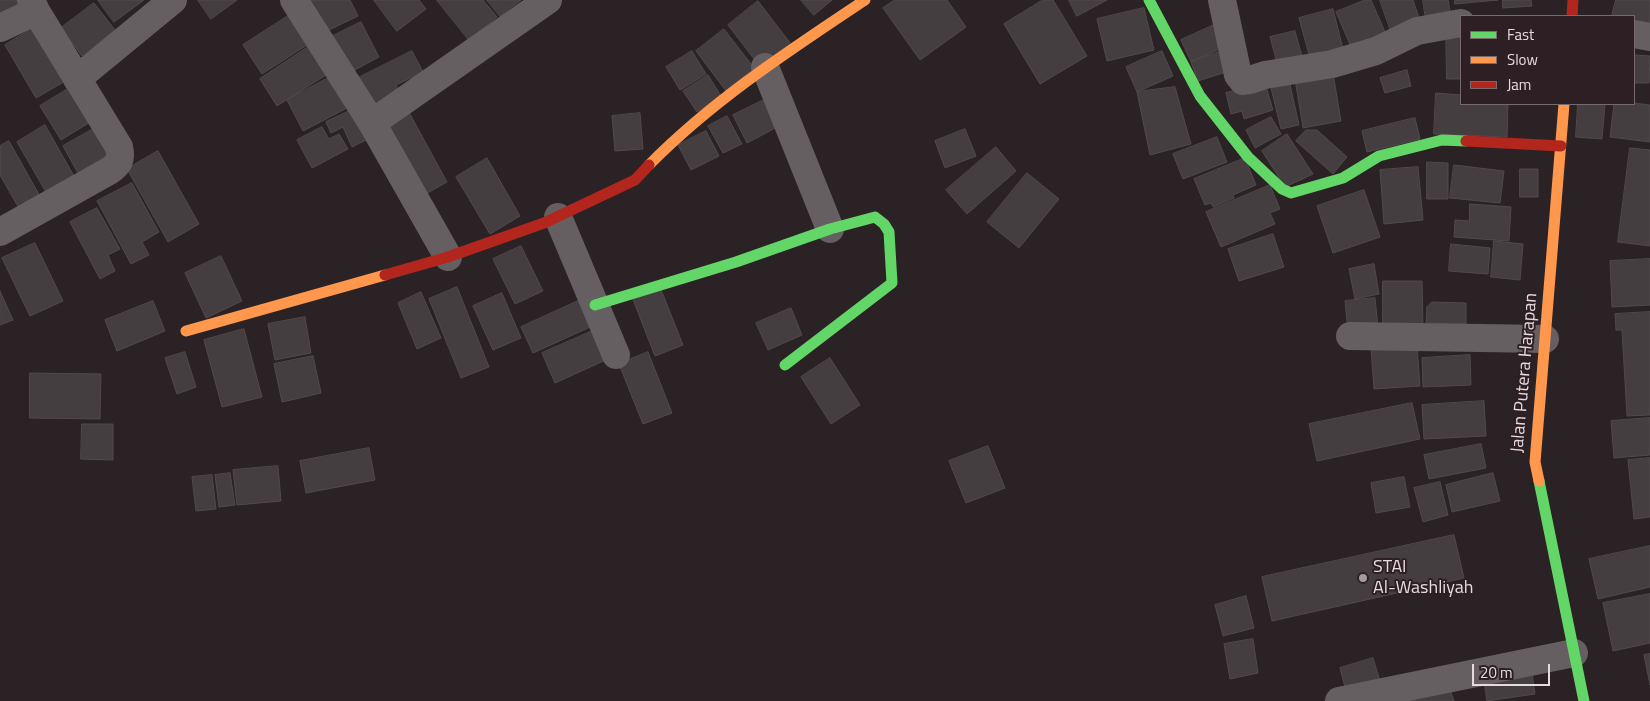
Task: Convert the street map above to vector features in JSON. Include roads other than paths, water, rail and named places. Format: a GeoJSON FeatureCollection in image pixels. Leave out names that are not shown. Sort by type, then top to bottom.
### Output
{"type":"FeatureCollection","features":[{"type":"Feature","properties":{"kind":"street"},"geometry":{"type":"LineString","coordinates":[[77,79],[173,0]]}},
{"type":"Feature","properties":{"kind":"street"},"geometry":{"type":"LineString","coordinates":[[294,0],[372,122],[448,257]]}},
{"type":"Feature","properties":{"kind":"street"},"geometry":{"type":"LineString","coordinates":[[372,122],[548,0]]}},
{"type":"Feature","properties":{"kind":"street"},"geometry":{"type":"LineString","coordinates":[[186,330],[448,257],[558,217],[634,180],[670,144],[765,67],[865,0]]}},
{"type":"Feature","properties":{"kind":"street"},"geometry":{"type":"LineString","coordinates":[[1149,0],[1200,96],[1248,157],[1282,189],[1291,193],[1343,178],[1379,156],[1442,140],[1561,146]]}},
{"type":"Feature","properties":{"kind":"street"},"geometry":{"type":"LineString","coordinates":[[1222,0],[1238,75],[1243,81],[1265,75],[1332,64],[1376,51],[1418,31],[1460,24]]}},
{"type":"Feature","properties":{"kind":"street"},"geometry":{"type":"LineString","coordinates":[[1572,15],[1573,0]]}},
{"type":"Feature","properties":{"kind":"street"},"geometry":{"type":"LineString","coordinates":[[0,28],[34,6],[119,147],[121,157],[119,162],[109,171],[0,232]]}},
{"type":"Feature","properties":{"kind":"street"},"geometry":{"type":"LineString","coordinates":[[1635,34],[1650,37]]}},
{"type":"Feature","properties":{"kind":"street"},"geometry":{"type":"LineString","coordinates":[[765,67],[830,229]]}},
{"type":"Feature","properties":{"kind":"street","name":"Jalan Putera Harapan"},"geometry":{"type":"LineString","coordinates":[[1564,105],[1535,462],[1584,701]]}},
{"type":"Feature","properties":{"kind":"street"},"geometry":{"type":"LineString","coordinates":[[558,217],[616,355]]}},
{"type":"Feature","properties":{"kind":"street"},"geometry":{"type":"LineString","coordinates":[[595,305],[736,262],[830,229],[875,217],[884,224],[889,232],[892,283],[784,365]]}},
{"type":"Feature","properties":{"kind":"street"},"geometry":{"type":"LineString","coordinates":[[1350,336],[1545,338]]}},
{"type":"Feature","properties":{"kind":"street"},"geometry":{"type":"LineString","coordinates":[[1339,701],[1574,653]]}},
{"type":"Feature","properties":{"kind":"place","name":"STAI Al-Washliyah"},"geometry":{"type":"Point","coordinates":[1363,578]}}]}
